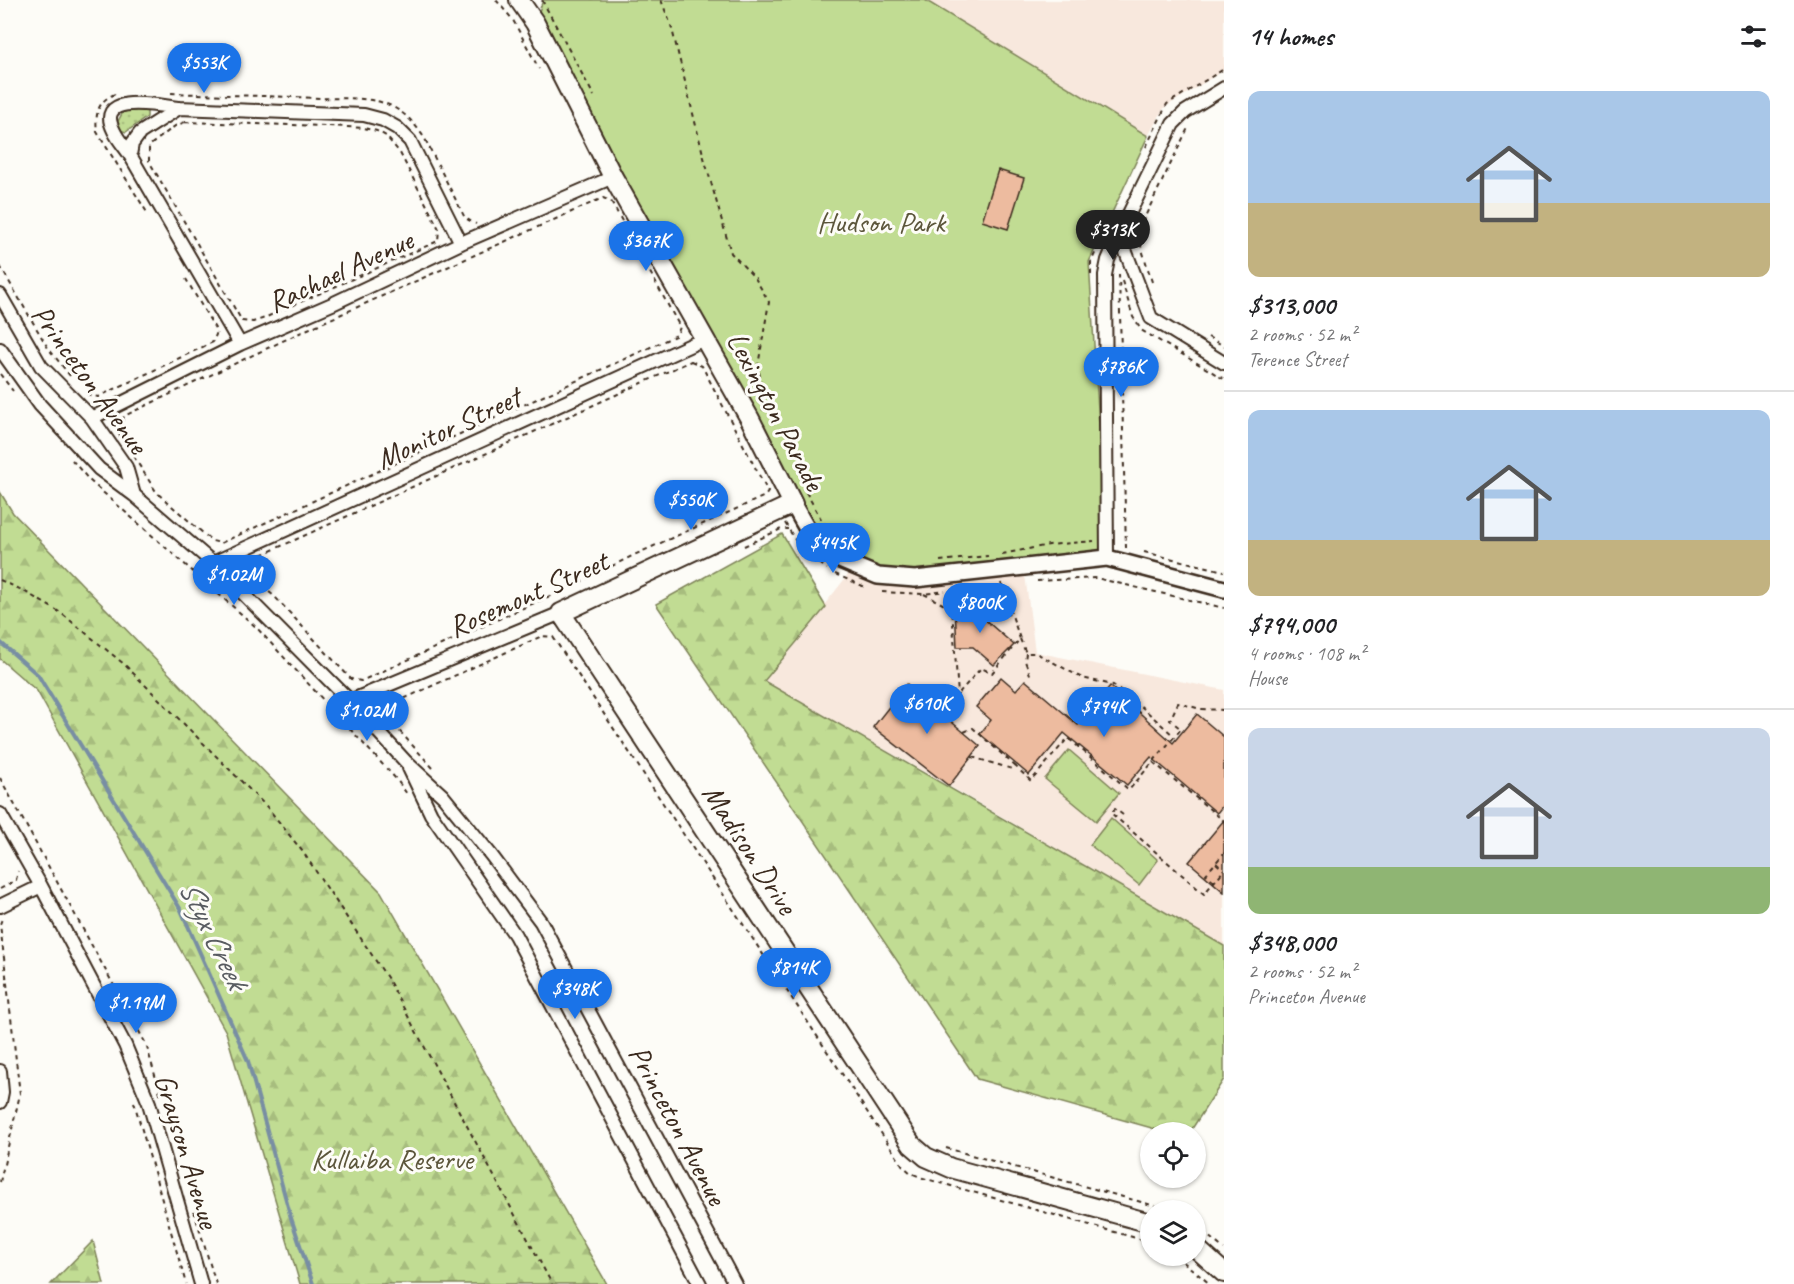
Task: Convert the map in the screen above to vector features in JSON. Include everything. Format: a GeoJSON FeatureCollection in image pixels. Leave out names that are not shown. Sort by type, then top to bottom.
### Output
{"type":"FeatureCollection","features":[{"type":"Feature","properties":{"kind":"main road","name":"Lexington Parade"},"geometry":{"type":"LineString","coordinates":[[519,0],[536,23],[701,347],[750,419],[793,504]]}},
{"type":"Feature","properties":{"kind":"main road","name":"Rosemont Street"},"geometry":{"type":"LineString","coordinates":[[561,613],[793,504]]}},
{"type":"Feature","properties":{"kind":"main road","name":"Madison Drive"},"geometry":{"type":"LineString","coordinates":[[561,613],[912,1145],[926,1157],[951,1167],[1140,1220]]}},
{"type":"Feature","properties":{"kind":"main road"},"geometry":{"type":"LineString","coordinates":[[1206,1257],[1224,1273]]}},
{"type":"Feature","properties":{"kind":"street"},"geometry":{"type":"LineString","coordinates":[[1107,558],[1105,274],[1108,260],[1173,124],[1185,112],[1224,88]]}},
{"type":"Feature","properties":{"kind":"street"},"geometry":{"type":"LineString","coordinates":[[240,344],[130,154],[114,132],[110,122],[111,115],[122,104],[324,112],[364,115],[383,120],[397,128],[410,141],[461,243]]}},
{"type":"Feature","properties":{"kind":"street"},"geometry":{"type":"LineString","coordinates":[[130,154],[132,144],[140,133],[179,108]]}},
{"type":"Feature","properties":{"kind":"street","name":"Rachael Avenue"},"geometry":{"type":"LineString","coordinates":[[92,418],[240,344],[332,304],[461,243],[613,177]]}},
{"type":"Feature","properties":{"kind":"street"},"geometry":{"type":"LineString","coordinates":[[1119,234],[1151,318],[1224,363]]}},
{"type":"Feature","properties":{"kind":"street","name":"Princeton Avenue"},"geometry":{"type":"LineString","coordinates":[[0,295],[41,366],[92,418],[126,467],[134,495]]}},
{"type":"Feature","properties":{"kind":"street","name":"Monitor Street"},"geometry":{"type":"LineString","coordinates":[[213,563],[701,347]]}},
{"type":"Feature","properties":{"kind":"street","name":"Princeton Avenue"},"geometry":{"type":"LineString","coordinates":[[0,349],[40,405],[99,470],[134,495],[213,563],[350,701],[406,762],[443,796],[491,855],[541,922],[735,1284]]}},
{"type":"Feature","properties":{"kind":"street","name":"Lexington Parade"},"geometry":{"type":"LineString","coordinates":[[793,504],[810,534],[840,560],[878,576],[915,579],[1107,558],[1224,589]]}},
{"type":"Feature","properties":{"kind":"street","name":"Rosemont Street"},"geometry":{"type":"LineString","coordinates":[[350,701],[561,613]]}},
{"type":"Feature","properties":{"kind":"street","name":"Princeton Avenue"},"geometry":{"type":"LineString","coordinates":[[406,762],[431,814],[515,935],[700,1284]]}},
{"type":"Feature","properties":{"kind":"street","name":"Grayson Avenue"},"geometry":{"type":"LineString","coordinates":[[0,814],[125,1045],[149,1103],[201,1284]]}},
{"type":"Feature","properties":{"kind":"street"},"geometry":{"type":"LineString","coordinates":[[0,906],[41,886]]}},
{"type":"Feature","properties":{"kind":"street"},"geometry":{"type":"LineString","coordinates":[[0,1071],[2,1092],[0,1102]]}},
{"type":"Feature","properties":{"kind":"path"},"geometry":{"type":"LineString","coordinates":[[496,0],[513,20],[539,68]]}},
{"type":"Feature","properties":{"kind":"path"},"geometry":{"type":"LineString","coordinates":[[542,0],[594,96]]}},
{"type":"Feature","properties":{"kind":"path"},"geometry":{"type":"LineString","coordinates":[[660,0],[671,25],[730,253],[755,278],[769,302],[758,366],[765,408],[750,419]]}},
{"type":"Feature","properties":{"kind":"path"},"geometry":{"type":"LineString","coordinates":[[1144,153],[1167,104],[1224,69]]}},
{"type":"Feature","properties":{"kind":"path"},"geometry":{"type":"LineString","coordinates":[[123,92],[112,94],[104,99],[98,108],[97,132],[150,218]]}},
{"type":"Feature","properties":{"kind":"path"},"geometry":{"type":"LineString","coordinates":[[169,93],[375,101],[388,105],[403,113],[417,127],[465,218],[476,224]]}},
{"type":"Feature","properties":{"kind":"path"},"geometry":{"type":"LineString","coordinates":[[185,122],[364,128],[386,136],[400,153],[439,229],[438,241],[262,319],[253,322],[242,321],[149,160],[149,146],[175,126],[185,122]]}},
{"type":"Feature","properties":{"kind":"path"},"geometry":{"type":"LineString","coordinates":[[1154,287],[1137,233],[1192,123]]}},
{"type":"Feature","properties":{"kind":"path"},"geometry":{"type":"LineString","coordinates":[[603,198],[611,201],[680,327],[677,335],[221,543],[212,541],[158,493],[119,434],[124,416],[318,324],[603,198]]}},
{"type":"Feature","properties":{"kind":"path"},"geometry":{"type":"LineString","coordinates":[[1092,284],[1091,261],[1101,242]]}},
{"type":"Feature","properties":{"kind":"path"},"geometry":{"type":"LineString","coordinates":[[0,266],[48,348],[75,381]]}},
{"type":"Feature","properties":{"kind":"path"},"geometry":{"type":"LineString","coordinates":[[1119,268],[1125,547],[1134,550]]}},
{"type":"Feature","properties":{"kind":"path"},"geometry":{"type":"LineString","coordinates":[[81,388],[87,394],[98,397],[213,342],[217,332],[186,279]]}},
{"type":"Feature","properties":{"kind":"path"},"geometry":{"type":"LineString","coordinates":[[1201,333],[1224,346]]}},
{"type":"Feature","properties":{"kind":"path"},"geometry":{"type":"LineString","coordinates":[[695,363],[701,347]]}},
{"type":"Feature","properties":{"kind":"path"},"geometry":{"type":"LineString","coordinates":[[690,361],[695,363],[702,366],[768,492],[765,496],[634,555],[572,586],[361,681],[351,679],[275,597],[245,571],[246,562],[256,557],[690,361]]}},
{"type":"Feature","properties":{"kind":"path"},"geometry":{"type":"LineString","coordinates":[[0,374],[15,393]]}},
{"type":"Feature","properties":{"kind":"path"},"geometry":{"type":"LineString","coordinates":[[68,456],[89,480],[256,627],[397,780],[410,799]]}},
{"type":"Feature","properties":{"kind":"path"},"geometry":{"type":"LineString","coordinates":[[801,483],[826,526],[841,541],[854,549]]}},
{"type":"Feature","properties":{"kind":"path"},"geometry":{"type":"LineString","coordinates":[[734,550],[781,529],[788,529]]}},
{"type":"Feature","properties":{"kind":"path"},"geometry":{"type":"LineString","coordinates":[[998,555],[1049,545],[1094,542],[1097,538]]}},
{"type":"Feature","properties":{"kind":"path"},"geometry":{"type":"LineString","coordinates":[[1143,552],[1224,571]]}},
{"type":"Feature","properties":{"kind":"path"},"geometry":{"type":"LineString","coordinates":[[940,561],[988,555]]}},
{"type":"Feature","properties":{"kind":"path"},"geometry":{"type":"LineString","coordinates":[[1036,581],[1096,578],[1224,608]]}},
{"type":"Feature","properties":{"kind":"path"},"geometry":{"type":"LineString","coordinates":[[0,580],[61,613],[124,664],[267,807],[303,852],[388,979],[552,1284]]}},
{"type":"Feature","properties":{"kind":"path"},"geometry":{"type":"LineString","coordinates":[[1001,583],[1026,653],[1025,661],[1031,677]]}},
{"type":"Feature","properties":{"kind":"path"},"geometry":{"type":"LineString","coordinates":[[1003,591],[983,616],[1011,614]]}},
{"type":"Feature","properties":{"kind":"path"},"geometry":{"type":"LineString","coordinates":[[924,594],[952,609],[958,695]]}},
{"type":"Feature","properties":{"kind":"path"},"geometry":{"type":"LineString","coordinates":[[437,773],[385,715],[388,706],[542,636],[553,638],[903,1166],[923,1179],[1140,1239]]}},
{"type":"Feature","properties":{"kind":"path"},"geometry":{"type":"LineString","coordinates":[[941,713],[981,668],[992,672],[1020,639]]}},
{"type":"Feature","properties":{"kind":"path"},"geometry":{"type":"LineString","coordinates":[[1026,653],[1036,653],[1082,678],[1113,685],[1175,736]]}},
{"type":"Feature","properties":{"kind":"path"},"geometry":{"type":"LineString","coordinates":[[964,732],[973,729],[1031,781],[1068,738],[1129,790],[1181,729],[1170,720],[1178,703],[1201,709],[1224,710]]}},
{"type":"Feature","properties":{"kind":"path"},"geometry":{"type":"LineString","coordinates":[[972,757],[1012,769],[1015,765]]}},
{"type":"Feature","properties":{"kind":"path"},"geometry":{"type":"LineString","coordinates":[[1153,762],[1224,821]]}},
{"type":"Feature","properties":{"kind":"path"},"geometry":{"type":"LineString","coordinates":[[1123,815],[1115,809],[1112,813],[1204,894],[1224,870],[1216,863]]}},
{"type":"Feature","properties":{"kind":"path"},"geometry":{"type":"LineString","coordinates":[[1220,817],[1224,812]]}},
{"type":"Feature","properties":{"kind":"path"},"geometry":{"type":"LineString","coordinates":[[1215,881],[1206,874],[1224,853]]}},
{"type":"Feature","properties":{"kind":"path"},"geometry":{"type":"LineString","coordinates":[[0,889],[16,880],[18,870]]}},
{"type":"Feature","properties":{"kind":"path"},"geometry":{"type":"LineString","coordinates":[[0,1182],[20,1094],[0,924],[1,920],[10,915]]}},
{"type":"Feature","properties":{"kind":"path"},"geometry":{"type":"LineString","coordinates":[[134,1101],[186,1284]]}},
{"type":"Feature","properties":{"kind":"path"},"geometry":{"type":"LineString","coordinates":[[941,1146],[1140,1202]]}},
{"type":"Feature","properties":{"kind":"path"},"geometry":{"type":"LineString","coordinates":[[1206,1234],[1224,1249]]}},
{"type":"Feature","properties":{"kind":"path"},"geometry":{"type":"LineString","coordinates":[[1188,1266],[1210,1284]]}},
{"type":"Feature","properties":{"kind":"shaded area"},"geometry":{"type":"Polygon","coordinates":[[[925,0],[1224,0],[1224,70],[1164,108],[1148,136],[925,0]]]}},
{"type":"Feature","properties":{"kind":"shaded area"},"geometry":{"type":"Polygon","coordinates":[[[855,566],[1024,567],[1035,652],[1224,690],[1224,946],[764,681],[855,566]]]}},
{"type":"Feature","properties":{"kind":"green space","name":"Hudson Park"},"geometry":{"type":"Polygon","coordinates":[[[543,0],[925,0],[1148,136],[1089,262],[1107,558],[878,576],[810,534],[535,23],[543,0]]]}},
{"type":"Feature","properties":{"kind":"green space"},"geometry":{"type":"Polygon","coordinates":[[[141,108],[147,111],[147,117],[126,132],[120,130],[117,123],[123,112],[141,108]]]}},
{"type":"Feature","properties":{"kind":"green space","name":"Kullaiba Reserve"},"geometry":{"type":"Polygon","coordinates":[[[0,492],[13,513],[381,892],[607,1284],[300,1284],[226,1032],[37,691],[0,659],[0,492]]]}},
{"type":"Feature","properties":{"kind":"green space"},"geometry":{"type":"Polygon","coordinates":[[[782,534],[826,607],[764,681],[1224,946],[1224,1079],[1196,1122],[1140,1122],[1140,1125],[977,1079],[656,604],[782,534]]]}},
{"type":"Feature","properties":{"kind":"green space"},"geometry":{"type":"Polygon","coordinates":[[[1069,750],[1119,793],[1096,821],[1045,779],[1069,750]]]}},
{"type":"Feature","properties":{"kind":"green space"},"geometry":{"type":"Polygon","coordinates":[[[1111,818],[1158,860],[1139,885],[1090,845],[1111,818]]]}},
{"type":"Feature","properties":{"kind":"green space"},"geometry":{"type":"Polygon","coordinates":[[[93,1241],[104,1284],[51,1284],[93,1241]]]}},
{"type":"Feature","properties":{"kind":"building"},"geometry":{"type":"Polygon","coordinates":[[[998,170],[1024,178],[1008,229],[982,221],[998,170]]]}},
{"type":"Feature","properties":{"kind":"building"},"geometry":{"type":"Polygon","coordinates":[[[986,605],[982,617],[1014,645],[994,665],[973,647],[957,647],[955,608],[986,605]]]}},
{"type":"Feature","properties":{"kind":"building"},"geometry":{"type":"Polygon","coordinates":[[[1001,677],[1016,690],[1025,680],[1078,725],[1110,686],[1173,743],[1197,714],[1224,737],[1224,804],[1217,813],[1151,757],[1127,785],[1064,733],[1029,775],[980,734],[991,720],[976,707],[1001,677]]]}},
{"type":"Feature","properties":{"kind":"building"},"geometry":{"type":"Polygon","coordinates":[[[907,684],[980,746],[949,786],[873,727],[907,684]]]}},
{"type":"Feature","properties":{"kind":"building"},"geometry":{"type":"Polygon","coordinates":[[[1224,820],[1224,892],[1189,862],[1224,820]]]}},
{"type":"Feature","properties":{"kind":"waterway","name":"Styx Creek"},"geometry":{"type":"LineString","coordinates":[[0,642],[38,675],[181,910],[248,1061],[291,1218],[313,1284]]}}]}
